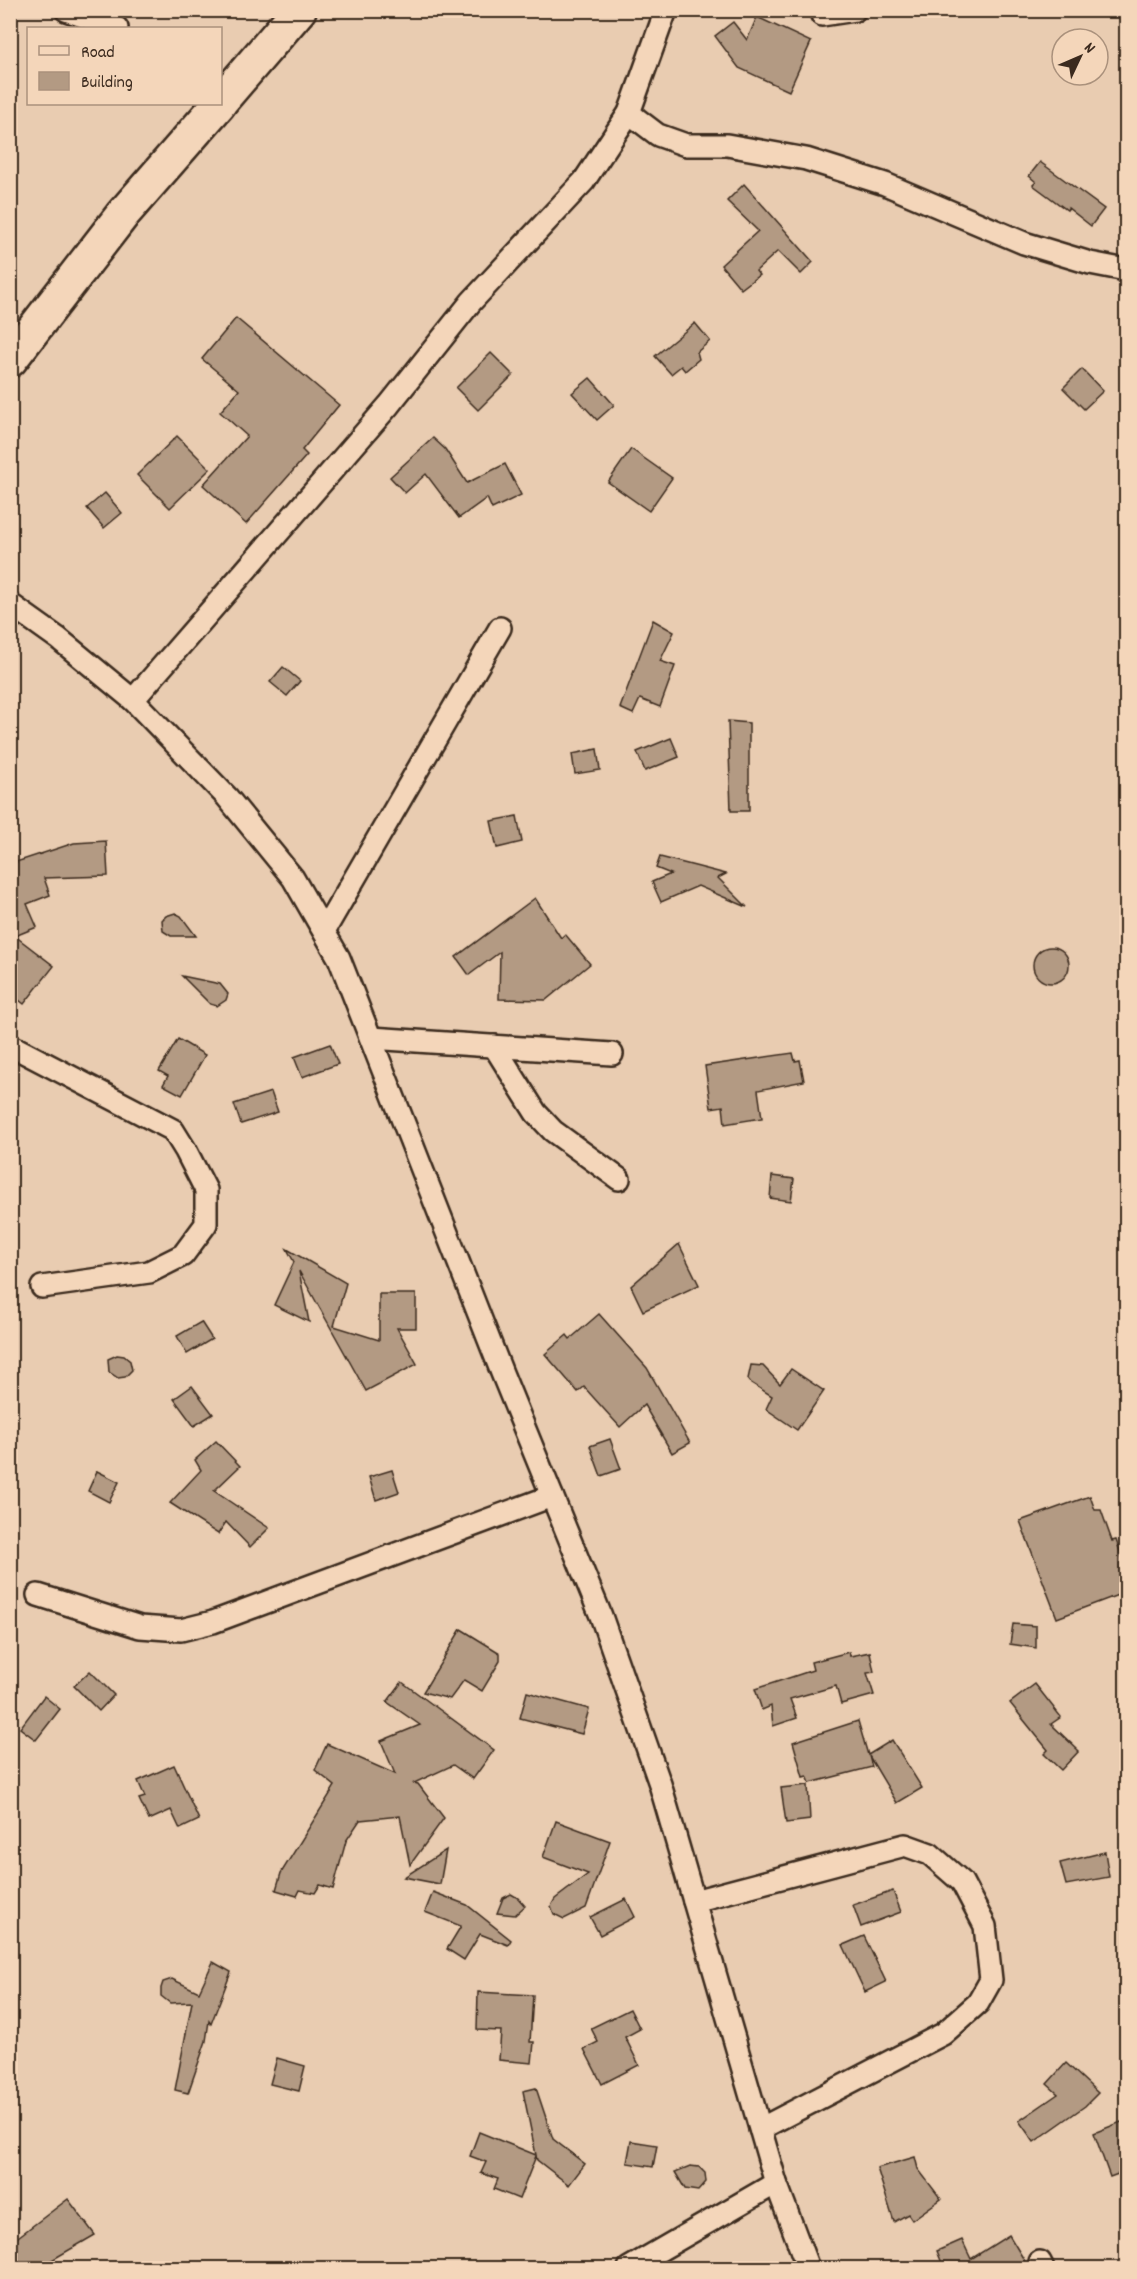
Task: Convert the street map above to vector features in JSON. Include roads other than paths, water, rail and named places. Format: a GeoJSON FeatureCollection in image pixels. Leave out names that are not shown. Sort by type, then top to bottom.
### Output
{"type":"FeatureCollection","features":[{"type":"Feature","properties":{"kind":"main road"},"geometry":{"type":"LineString","coordinates":[[224,91],[299,10]]}},
{"type":"Feature","properties":{"kind":"main road"},"geometry":{"type":"LineString","coordinates":[[13,352],[213,105]]}},
{"type":"Feature","properties":{"kind":"street"},"geometry":{"type":"LineString","coordinates":[[66,10],[114,27]]}},
{"type":"Feature","properties":{"kind":"street"},"geometry":{"type":"LineString","coordinates":[[133,700],[389,405],[471,302],[584,181],[629,113],[666,10]]}},
{"type":"Feature","properties":{"kind":"street"},"geometry":{"type":"LineString","coordinates":[[822,15],[855,10]]}},
{"type":"Feature","properties":{"kind":"street"},"geometry":{"type":"LineString","coordinates":[[629,113],[658,135],[686,145],[727,145],[806,159],[885,184],[1024,243],[1090,263],[1126,270]]}},
{"type":"Feature","properties":{"kind":"street"},"geometry":{"type":"LineString","coordinates":[[10,604],[59,639],[133,700],[227,796],[292,878],[339,958],[605,1628],[660,1784],[776,2182],[808,2268]]}},
{"type":"Feature","properties":{"kind":"street"},"geometry":{"type":"LineString","coordinates":[[324,932],[500,628]]}},
{"type":"Feature","properties":{"kind":"street"},"geometry":{"type":"LineString","coordinates":[[371,1038],[612,1054]]}},
{"type":"Feature","properties":{"kind":"street"},"geometry":{"type":"LineString","coordinates":[[10,1045],[173,1130],[206,1190],[206,1224],[183,1255],[149,1272],[42,1287]]}},
{"type":"Feature","properties":{"kind":"street"},"geometry":{"type":"LineString","coordinates":[[494,1046],[536,1113],[553,1131],[619,1179]]}},
{"type":"Feature","properties":{"kind":"street"},"geometry":{"type":"LineString","coordinates":[[38,1595],[140,1627],[181,1630],[213,1622],[552,1496]]}},
{"type":"Feature","properties":{"kind":"street"},"geometry":{"type":"LineString","coordinates":[[694,1901],[905,1845],[930,1854],[962,1882],[985,1926],[991,1980],[978,2003],[943,2034],[760,2129]]}},
{"type":"Feature","properties":{"kind":"street"},"geometry":{"type":"LineString","coordinates":[[629,2268],[776,2182]]}}]}
